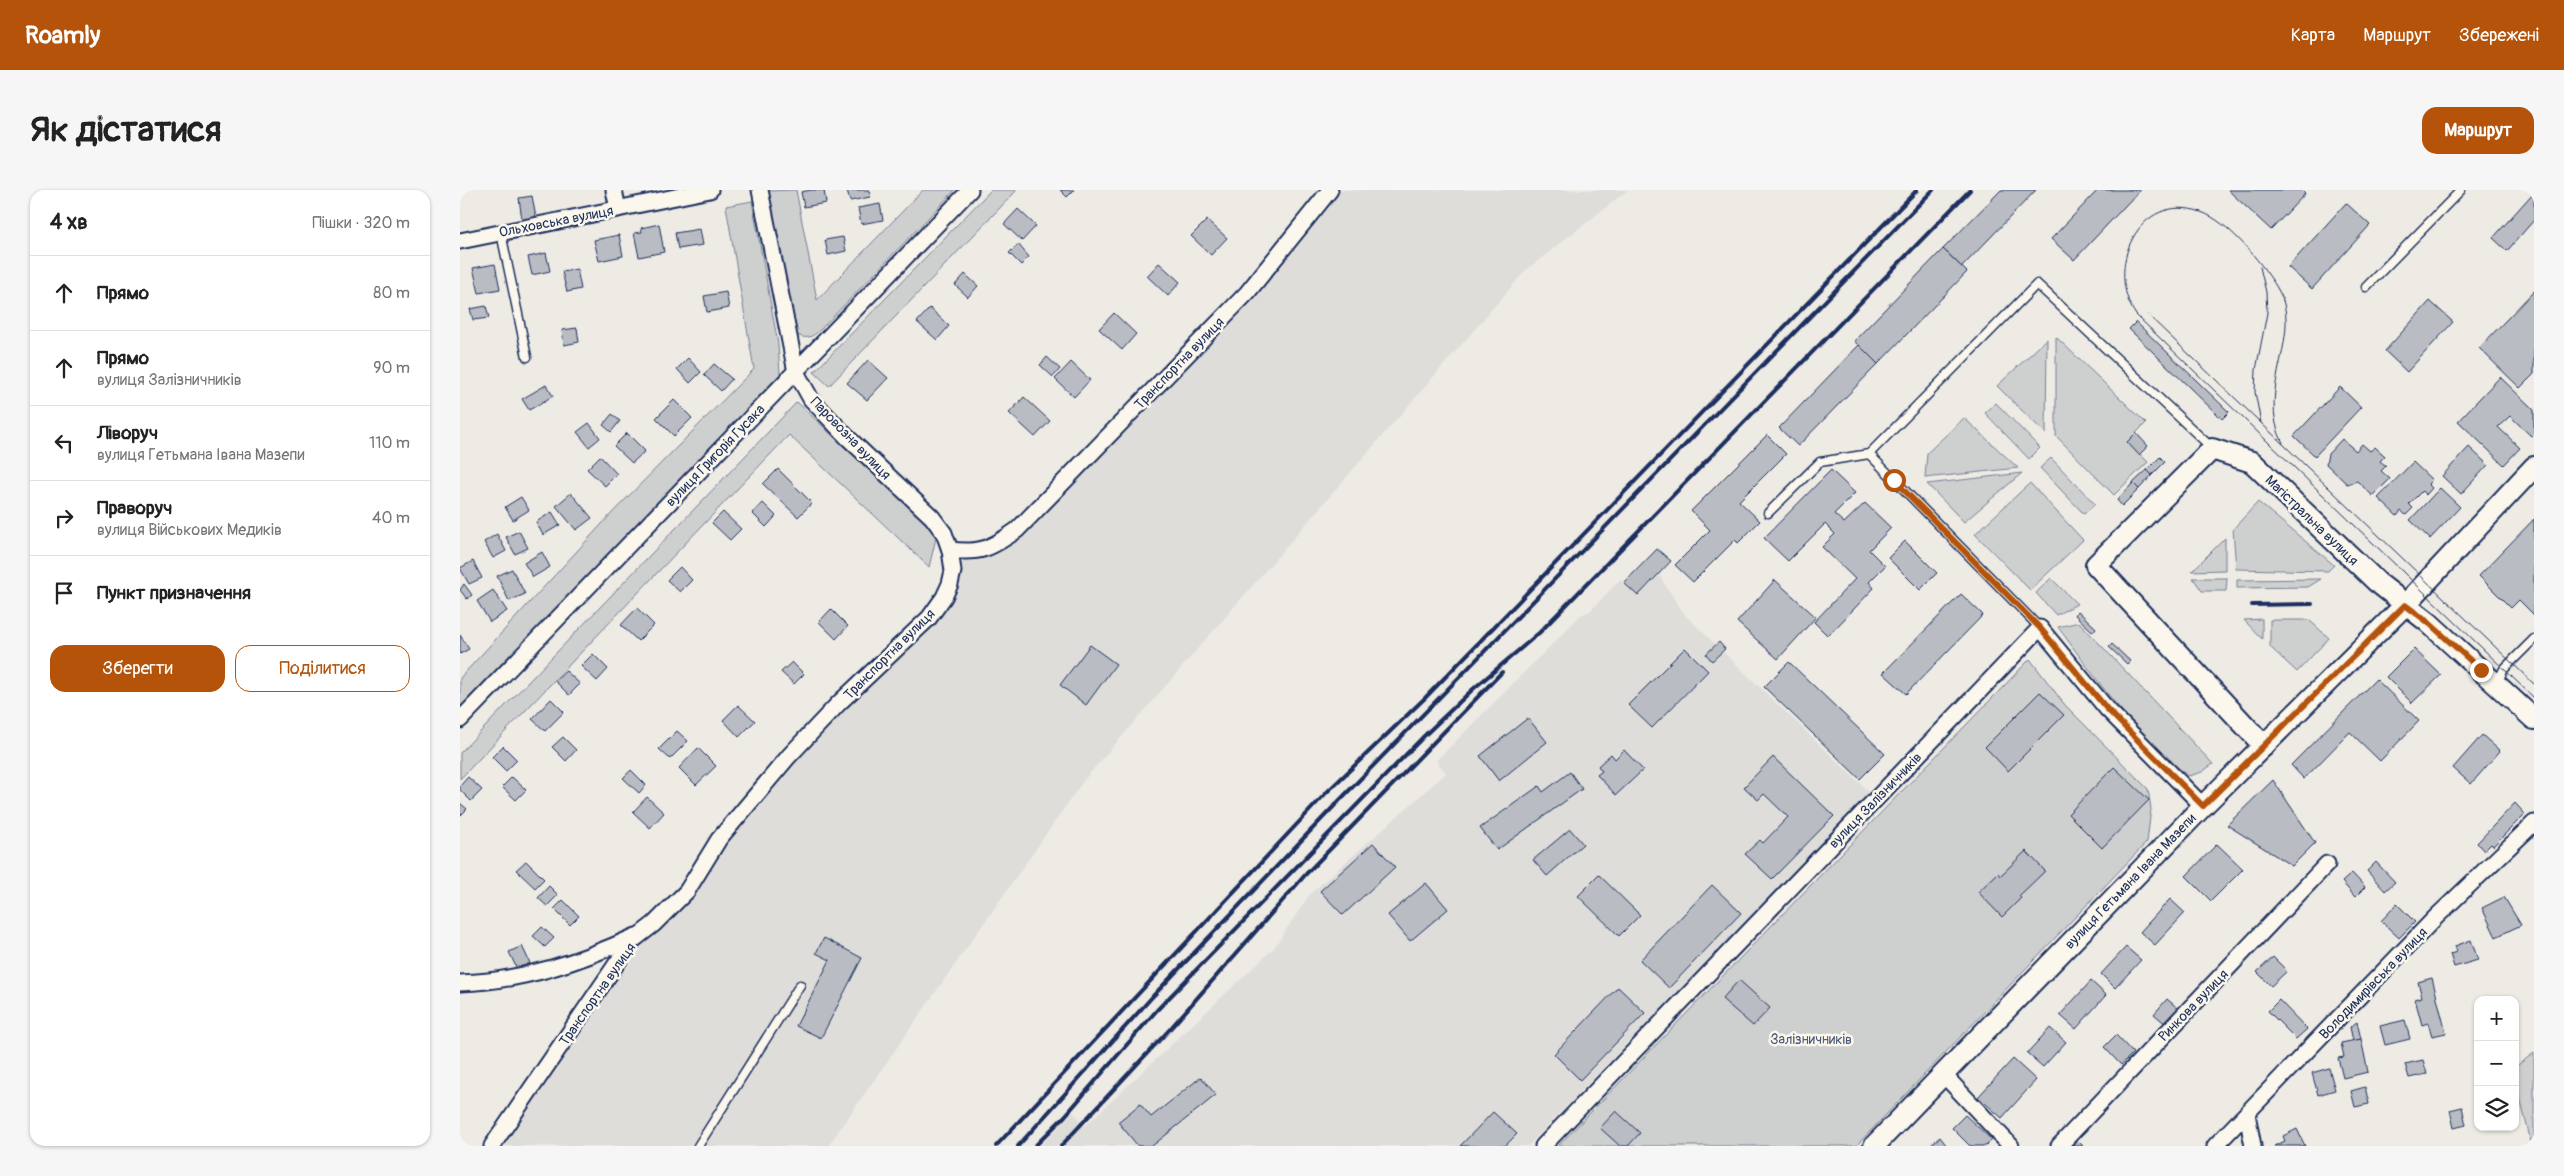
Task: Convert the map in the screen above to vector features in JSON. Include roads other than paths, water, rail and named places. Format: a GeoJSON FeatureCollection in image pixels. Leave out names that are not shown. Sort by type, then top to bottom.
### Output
{"type":"FeatureCollection","features":[{"type":"Feature","properties":{"kind":"street"},"geometry":{"type":"LineString","coordinates":[[614,190],[618,209]]}},
{"type":"Feature","properties":{"kind":"street","name":"Ольховська вулиця"},"geometry":{"type":"LineString","coordinates":[[460,241],[710,190]]}},
{"type":"Feature","properties":{"kind":"street","name":"Паровозна вулиця"},"geometry":{"type":"LineString","coordinates":[[760,190],[796,372],[817,405],[932,517],[944,533],[950,550]]}},
{"type":"Feature","properties":{"kind":"street","name":"вулиця Григорія Гусака"},"geometry":{"type":"LineString","coordinates":[[460,720],[970,190]]}},
{"type":"Feature","properties":{"kind":"street","name":"Транспортна вулиця"},"geometry":{"type":"LineString","coordinates":[[492,1146],[632,941],[687,891],[719,839],[789,756],[839,703],[928,618],[944,597],[950,584],[953,570],[950,550],[970,553],[991,548],[1016,530],[1247,293],[1330,190]]}},
{"type":"Feature","properties":{"kind":"street"},"geometry":{"type":"LineString","coordinates":[[2212,449],[2096,564],[2264,746]]}},
{"type":"Feature","properties":{"kind":"street","name":"Магістральна вулиця"},"geometry":{"type":"LineString","coordinates":[[2212,449],[2252,462],[2376,582],[2428,622],[2534,719]]}},
{"type":"Feature","properties":{"kind":"street","name":"вулиця Гетьмана Івана Мазепи"},"geometry":{"type":"LineString","coordinates":[[1874,1146],[2203,806],[2405,605],[2534,467]]}},
{"type":"Feature","properties":{"kind":"street"},"geometry":{"type":"LineString","coordinates":[[2040,628],[2107,709],[2203,806]]}},
{"type":"Feature","properties":{"kind":"street","name":"вулиця Залізничників"},"geometry":{"type":"LineString","coordinates":[[1543,1146],[2040,628]]}},
{"type":"Feature","properties":{"kind":"street","name":"Володимирівська вулиця"},"geometry":{"type":"LineString","coordinates":[[2215,1146],[2435,918],[2534,823]]}},
{"type":"Feature","properties":{"kind":"street","name":"Ринкова вулиця"},"geometry":{"type":"LineString","coordinates":[[2059,1146],[2327,864]]}},
{"type":"Feature","properties":{"kind":"street"},"geometry":{"type":"LineString","coordinates":[[460,983],[492,982],[543,971],[643,933]]}},
{"type":"Feature","properties":{"kind":"street"},"geometry":{"type":"LineString","coordinates":[[1943,1074],[2011,1146]]}},
{"type":"Feature","properties":{"kind":"street"},"geometry":{"type":"LineString","coordinates":[[2247,1114],[2253,1146]]}},
{"type":"Feature","properties":{"kind":"lane"},"geometry":{"type":"LineString","coordinates":[[2366,287],[2461,190]]}},
{"type":"Feature","properties":{"kind":"lane"},"geometry":{"type":"LineString","coordinates":[[501,233],[527,357]]}},
{"type":"Feature","properties":{"kind":"lane"},"geometry":{"type":"LineString","coordinates":[[1768,513],[1820,462],[1869,454],[2037,284],[2212,449]]}},
{"type":"Feature","properties":{"kind":"lane"},"geometry":{"type":"LineString","coordinates":[[1869,454],[2040,628]]}},
{"type":"Feature","properties":{"kind":"lane"},"geometry":{"type":"LineString","coordinates":[[2496,685],[2504,669],[2534,639]]}},
{"type":"Feature","properties":{"kind":"lane"},"geometry":{"type":"LineString","coordinates":[[698,1146],[800,985]]}},
{"type":"Feature","properties":{"kind":"tram line"},"geometry":{"type":"LineString","coordinates":[[2283,443],[2276,423],[2274,402],[2286,322],[2284,304],[2276,286],[2243,243],[2212,217],[2201,212],[2179,208],[2160,212],[2144,223],[2133,238],[2126,256],[2124,276],[2127,296],[2136,315],[2534,698]]}},
{"type":"Feature","properties":{"kind":"tram line"},"geometry":{"type":"LineString","coordinates":[[2260,267],[2266,292],[2267,313],[2256,370],[2255,392],[2261,423],[2534,684]]}},
{"type":"Feature","properties":{"kind":"tram line"},"geometry":{"type":"LineString","coordinates":[[2148,315],[2261,423]]}},
{"type":"Feature","properties":{"kind":"railway"},"geometry":{"type":"LineString","coordinates":[[996,1146],[1328,791],[1425,698],[1917,190]]}},
{"type":"Feature","properties":{"kind":"railway"},"geometry":{"type":"LineString","coordinates":[[1018,1146],[1153,996],[1337,803],[1933,190]]}},
{"type":"Feature","properties":{"kind":"railway"},"geometry":{"type":"LineString","coordinates":[[1035,1146],[1065,1116],[1157,1010],[1425,735],[1472,690],[1540,632],[1970,190]]}},
{"type":"Feature","properties":{"kind":"railway"},"geometry":{"type":"LineString","coordinates":[[2252,605],[2312,604]]}},
{"type":"Feature","properties":{"kind":"railway"},"geometry":{"type":"LineString","coordinates":[[1061,1146],[1169,1030],[1306,874],[1502,672]]}},
{"type":"Feature","properties":{"kind":"park label","name":"Залізничників"},"geometry":{"type":"Point","coordinates":[1811,1039]}}]}
